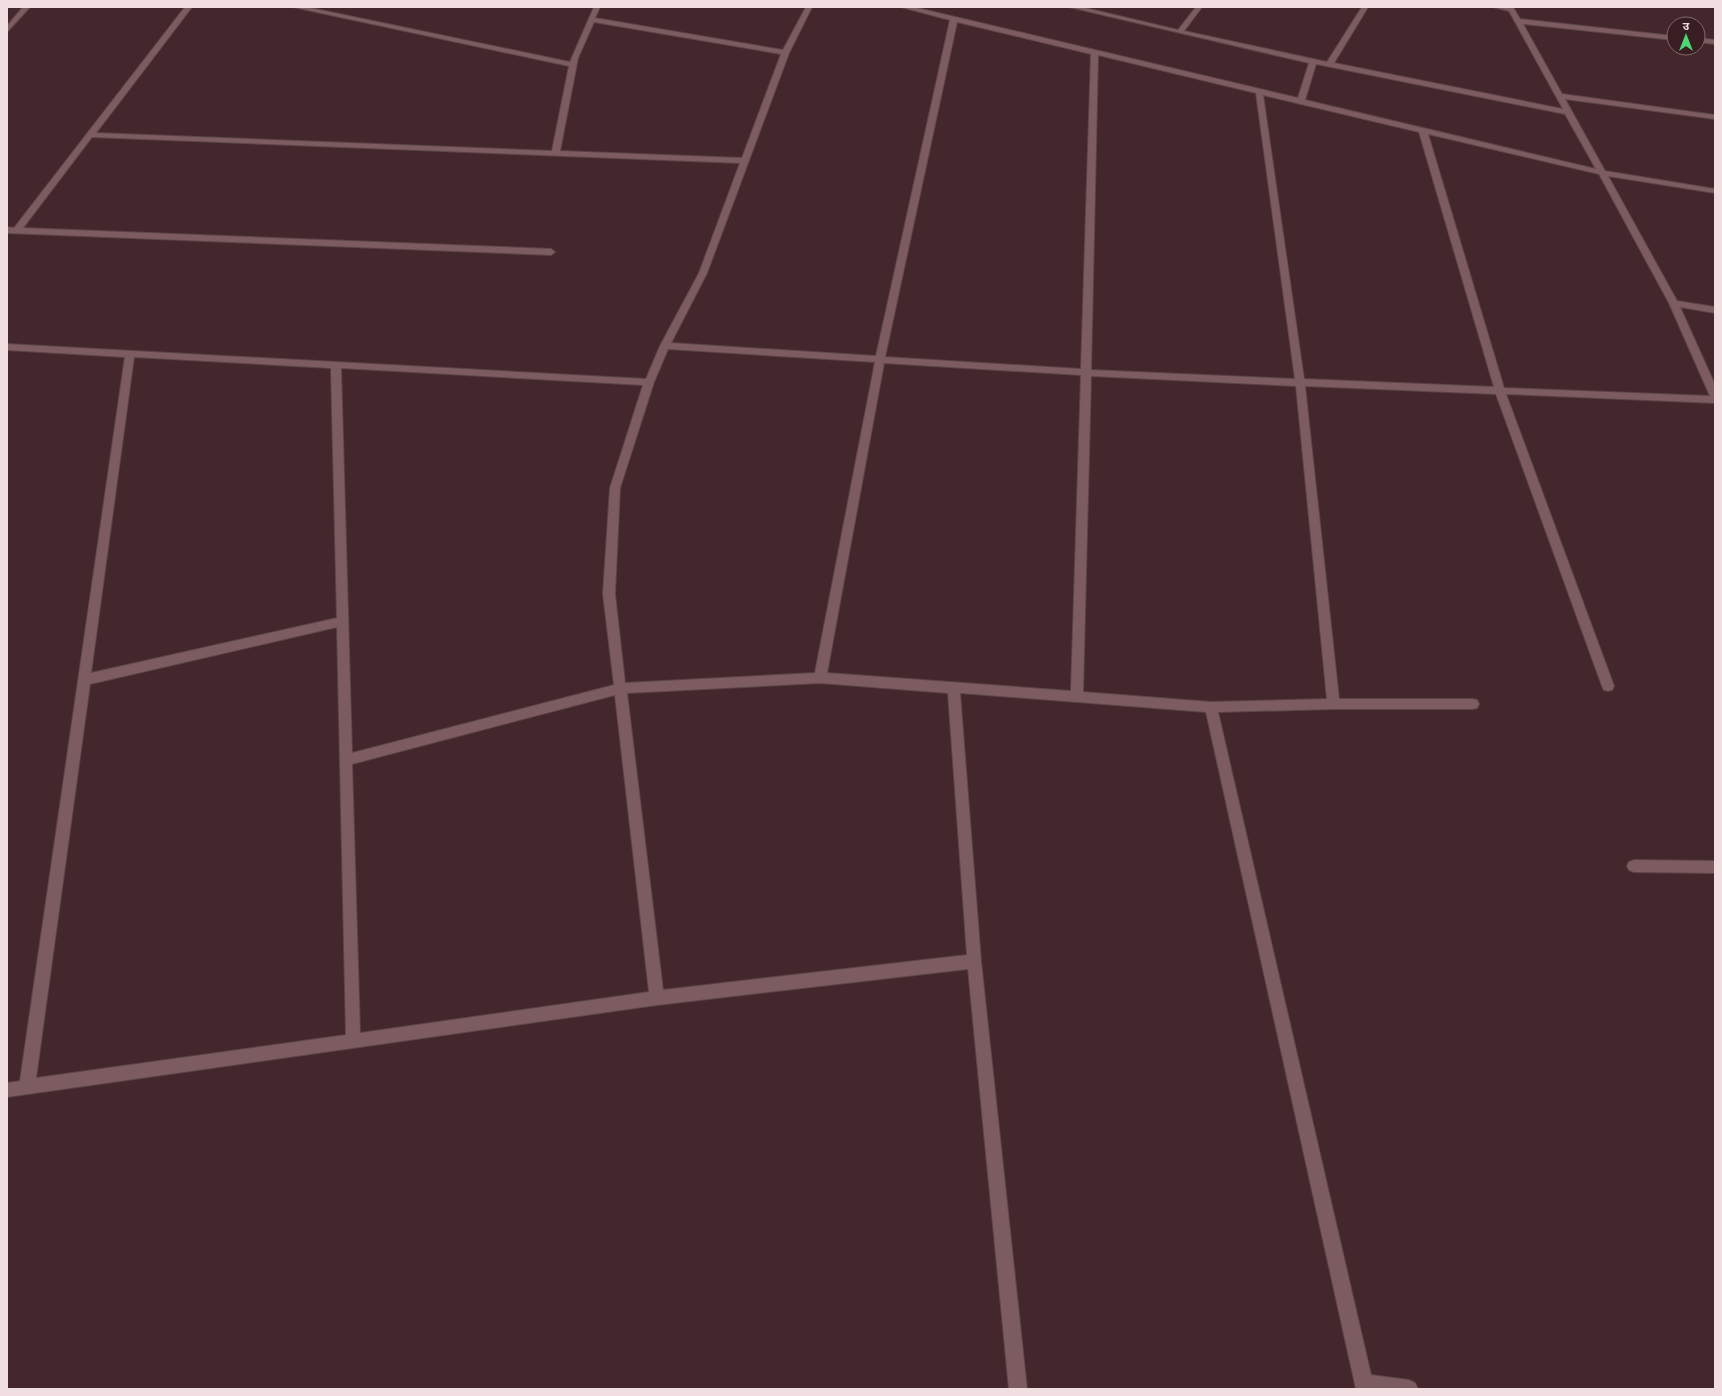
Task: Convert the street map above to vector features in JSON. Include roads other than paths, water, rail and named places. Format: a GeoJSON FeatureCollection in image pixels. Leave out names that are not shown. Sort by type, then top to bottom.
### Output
{"type":"FeatureCollection","features":[{"type":"Feature","properties":{"kind":"street"},"geometry":{"type":"LineString","coordinates":[[7,30],[27,7]]}},
{"type":"Feature","properties":{"kind":"street"},"geometry":{"type":"LineString","coordinates":[[17,230],[189,7]]}},
{"type":"Feature","properties":{"kind":"street"},"geometry":{"type":"LineString","coordinates":[[296,7],[573,65]]}},
{"type":"Feature","properties":{"kind":"street"},"geometry":{"type":"LineString","coordinates":[[556,153],[574,58],[598,7]]}},
{"type":"Feature","properties":{"kind":"street"},"geometry":{"type":"LineString","coordinates":[[656,998],[609,594],[615,488],[649,382],[665,346],[703,273],[785,53],[809,7]]}},
{"type":"Feature","properties":{"kind":"street"},"geometry":{"type":"LineString","coordinates":[[904,7],[1259,90],[1423,131],[1603,173],[1715,191]]}},
{"type":"Feature","properties":{"kind":"street"},"geometry":{"type":"LineString","coordinates":[[1072,7],[1313,62],[1568,112]]}},
{"type":"Feature","properties":{"kind":"street"},"geometry":{"type":"LineString","coordinates":[[1180,32],[1199,7]]}},
{"type":"Feature","properties":{"kind":"street"},"geometry":{"type":"LineString","coordinates":[[1329,65],[1365,7]]}},
{"type":"Feature","properties":{"kind":"street"},"geometry":{"type":"LineString","coordinates":[[1496,7],[1511,8],[1674,302],[1715,396]]}},
{"type":"Feature","properties":{"kind":"street"},"geometry":{"type":"LineString","coordinates":[[820,678],[880,360],[954,19]]}},
{"type":"Feature","properties":{"kind":"street"},"geometry":{"type":"LineString","coordinates":[[592,20],[785,53]]}},
{"type":"Feature","properties":{"kind":"street"},"geometry":{"type":"LineString","coordinates":[[1517,21],[1666,37]]}},
{"type":"Feature","properties":{"kind":"street"},"geometry":{"type":"LineString","coordinates":[[1077,697],[1095,52]]}},
{"type":"Feature","properties":{"kind":"street"},"geometry":{"type":"LineString","coordinates":[[1301,101],[1313,62]]}},
{"type":"Feature","properties":{"kind":"street"},"geometry":{"type":"LineString","coordinates":[[1259,90],[1300,382],[1334,704]]}},
{"type":"Feature","properties":{"kind":"street"},"geometry":{"type":"LineString","coordinates":[[1559,96],[1715,117]]}},
{"type":"Feature","properties":{"kind":"street"},"geometry":{"type":"LineString","coordinates":[[1423,131],[1500,392],[1608,686]]}},
{"type":"Feature","properties":{"kind":"street"},"geometry":{"type":"LineString","coordinates":[[89,135],[745,161]]}},
{"type":"Feature","properties":{"kind":"street"},"geometry":{"type":"LineString","coordinates":[[7,230],[551,252]]}},
{"type":"Feature","properties":{"kind":"street"},"geometry":{"type":"LineString","coordinates":[[1674,302],[1715,310]]}},
{"type":"Feature","properties":{"kind":"street"},"geometry":{"type":"LineString","coordinates":[[665,346],[1085,372],[1500,392],[1715,400]]}},
{"type":"Feature","properties":{"kind":"street"},"geometry":{"type":"LineString","coordinates":[[7,347],[130,355],[649,382]]}},
{"type":"Feature","properties":{"kind":"street"},"geometry":{"type":"LineString","coordinates":[[27,1087],[130,355]]}},
{"type":"Feature","properties":{"kind":"street"},"geometry":{"type":"LineString","coordinates":[[336,365],[353,1040]]}},
{"type":"Feature","properties":{"kind":"street"},"geometry":{"type":"LineString","coordinates":[[84,680],[343,621]]}},
{"type":"Feature","properties":{"kind":"street"},"geometry":{"type":"LineString","coordinates":[[346,760],[621,688],[820,678],[1211,707],[1334,704],[1473,704]]}},
{"type":"Feature","properties":{"kind":"street"},"geometry":{"type":"LineString","coordinates":[[954,687],[974,961],[1018,1389]]}},
{"type":"Feature","properties":{"kind":"street"},"geometry":{"type":"LineString","coordinates":[[1211,707],[1231,800],[1332,1232],[1365,1386],[1409,1389]]}},
{"type":"Feature","properties":{"kind":"street"},"geometry":{"type":"LineString","coordinates":[[1634,866],[1715,867]]}},
{"type":"Feature","properties":{"kind":"street"},"geometry":{"type":"LineString","coordinates":[[7,1090],[656,998],[974,961]]}}]}
